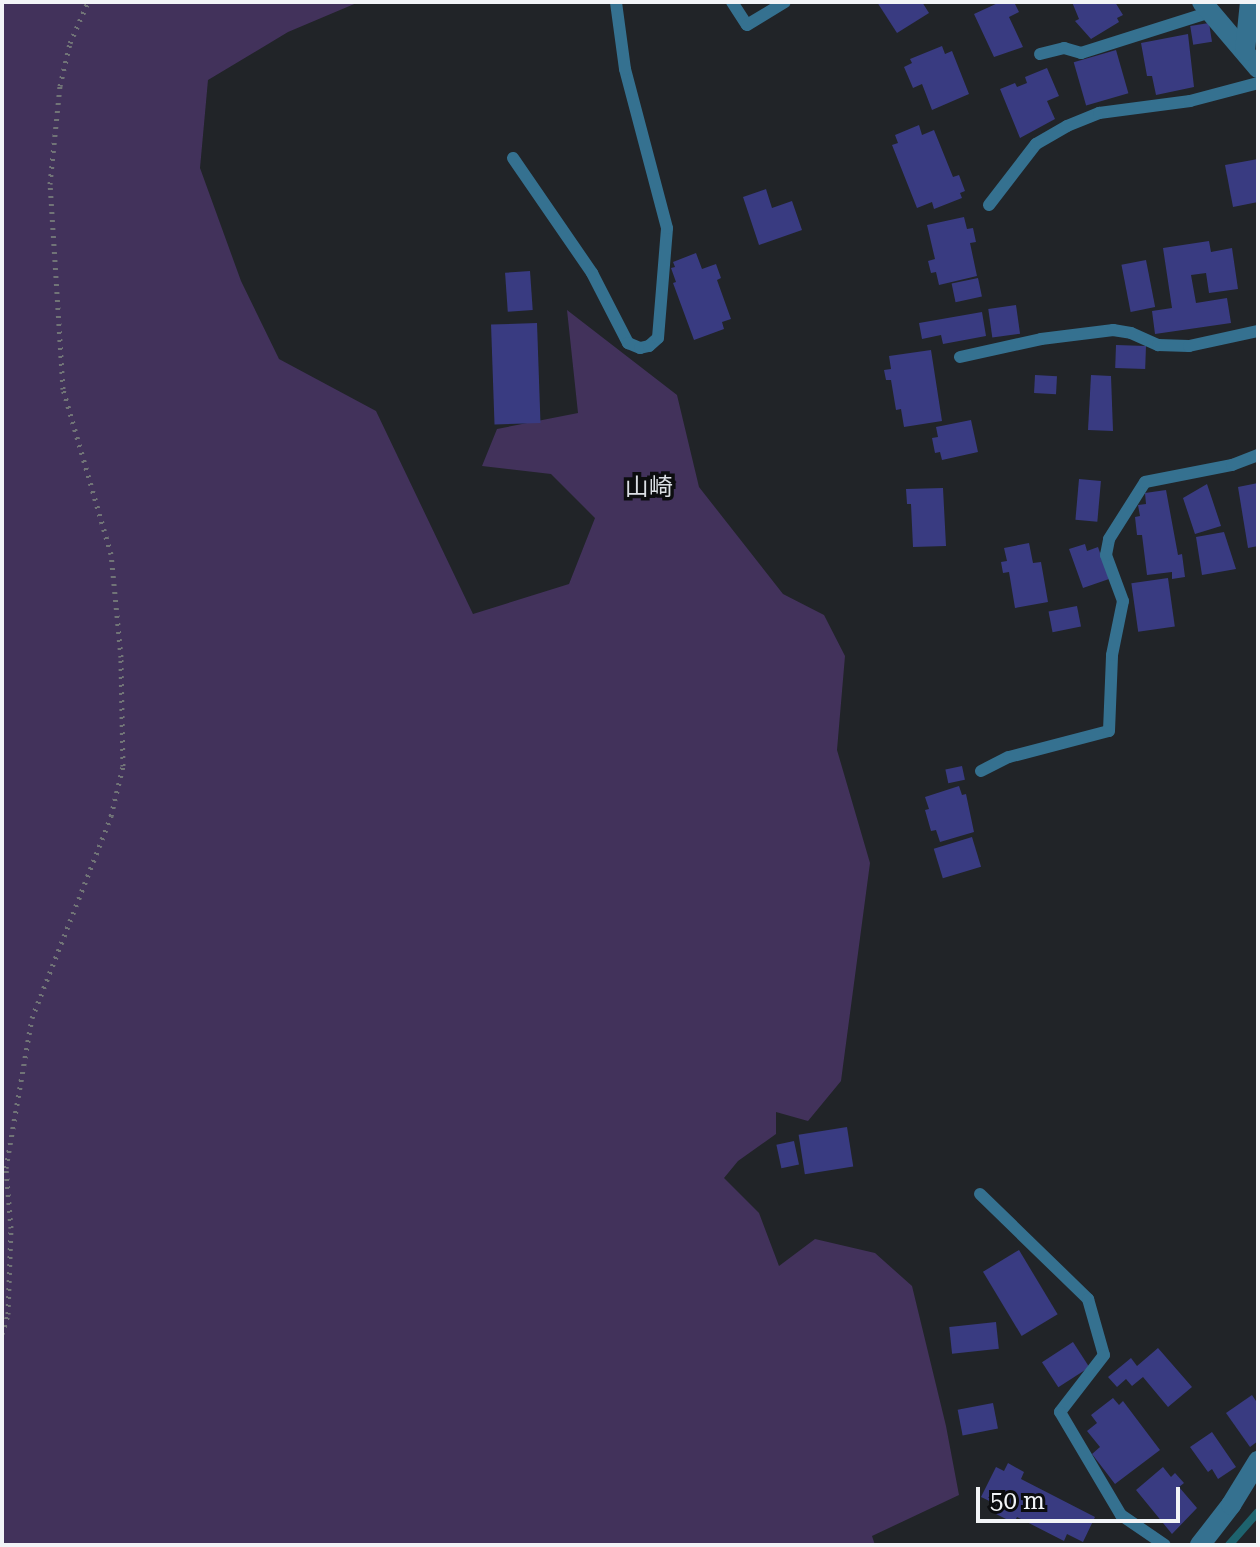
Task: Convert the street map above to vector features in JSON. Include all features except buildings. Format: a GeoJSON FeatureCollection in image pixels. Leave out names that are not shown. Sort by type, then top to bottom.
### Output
{"type":"FeatureCollection","features":[{"type":"Feature","properties":{"kind":"street"},"geometry":{"type":"LineString","coordinates":[[1245,51],[1250,2]]}},
{"type":"Feature","properties":{"kind":"street"},"geometry":{"type":"LineString","coordinates":[[1206,7],[1258,68]]}},
{"type":"Feature","properties":{"kind":"street"},"geometry":{"type":"LineString","coordinates":[[1200,1545],[1231,1505],[1258,1461]]}},
{"type":"Feature","properties":{"kind":"lane"},"geometry":{"type":"LineString","coordinates":[[513,158],[592,273],[628,343],[640,348],[649,346],[658,338],[667,228],[625,69],[616,2]]}},
{"type":"Feature","properties":{"kind":"lane"},"geometry":{"type":"LineString","coordinates":[[732,2],[747,25],[785,2]]}},
{"type":"Feature","properties":{"kind":"lane"},"geometry":{"type":"LineString","coordinates":[[1040,54],[1064,48],[1081,53],[1206,7]]}},
{"type":"Feature","properties":{"kind":"lane"},"geometry":{"type":"LineString","coordinates":[[989,205],[1036,144],[1067,126],[1099,113],[1190,101],[1258,83]]}},
{"type":"Feature","properties":{"kind":"lane"},"geometry":{"type":"LineString","coordinates":[[960,357],[1041,339],[1113,330],[1131,333],[1158,345],[1189,346],[1258,331]]}},
{"type":"Feature","properties":{"kind":"lane"},"geometry":{"type":"LineString","coordinates":[[981,771],[1009,757],[1109,731],[1112,655],[1123,601],[1106,555],[1109,539],[1145,482],[1232,465],[1258,455]]}},
{"type":"Feature","properties":{"kind":"lane"},"geometry":{"type":"LineString","coordinates":[[980,1194],[1088,1299],[1104,1355],[1060,1412],[1121,1515],[1165,1545]]}},
{"type":"Feature","properties":{"kind":"path"},"geometry":{"type":"LineString","coordinates":[[2,1334],[8,1314],[11,1228],[6,1168],[32,1018],[111,816],[123,766],[121,657],[111,554],[63,389],[50,184],[60,86],[70,43],[88,2]]}},
{"type":"Feature","properties":{"kind":"shaded area"},"geometry":{"type":"Polygon","coordinates":[[[2,2],[359,2],[288,32],[208,80],[200,168],[241,281],[279,359],[376,411],[473,614],[569,584],[595,518],[551,474],[482,466],[497,429],[578,413],[567,310],[677,395],[699,487],[783,594],[824,615],[845,656],[837,750],[870,863],[841,1081],[808,1121],[776,1112],[776,1134],[738,1161],[724,1178],[759,1213],[779,1266],[815,1239],[875,1253],[912,1286],[946,1426],[959,1495],[872,1536],[875,1545],[2,1545],[2,2]]]}},
{"type":"Feature","properties":{"kind":"waterway"},"geometry":{"type":"LineString","coordinates":[[1229,1545],[1258,1512]]}},
{"type":"Feature","properties":{"kind":"district","name":"山崎"},"geometry":{"type":"Point","coordinates":[649,488]}}]}
